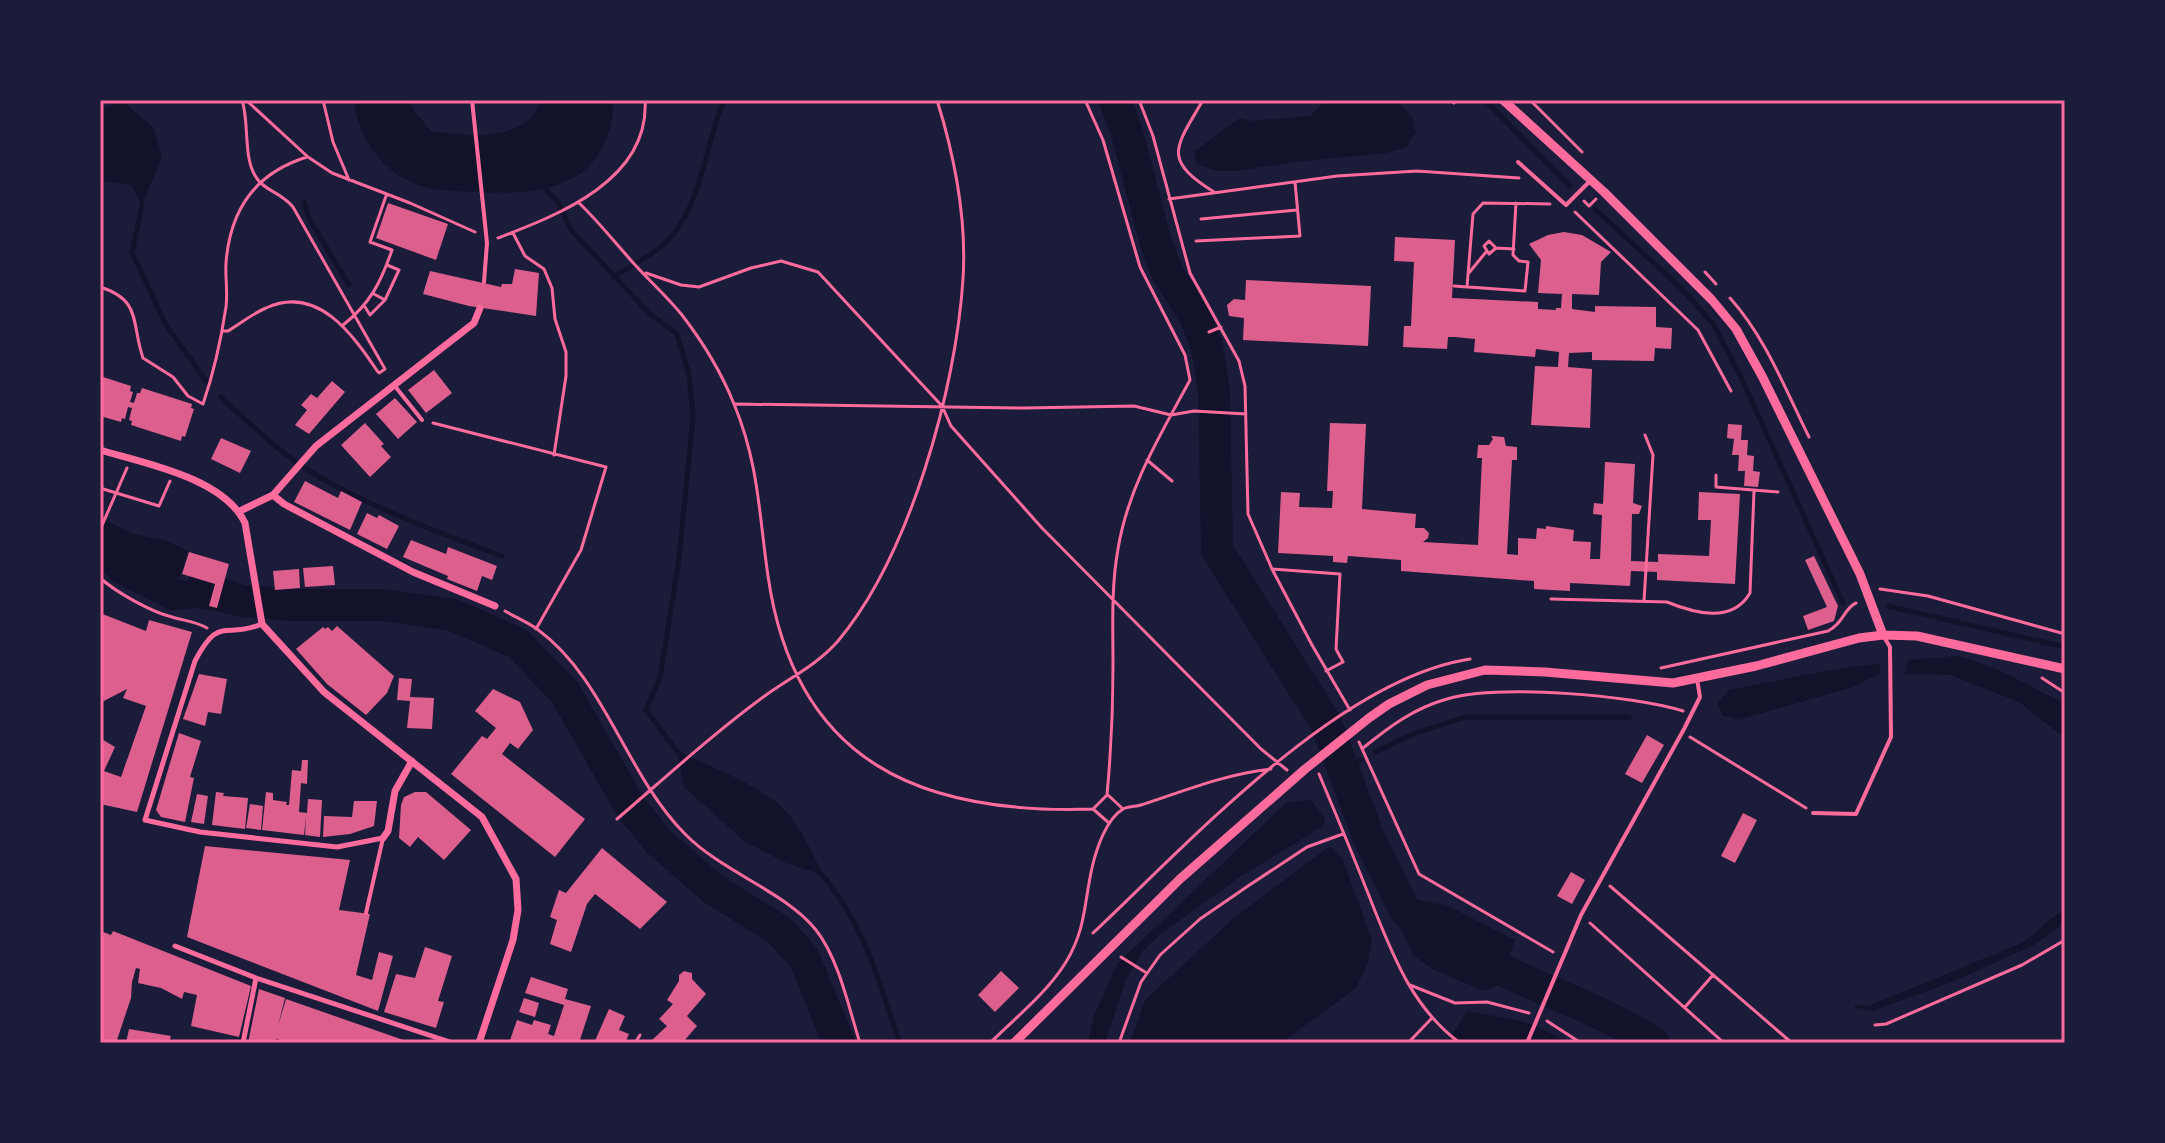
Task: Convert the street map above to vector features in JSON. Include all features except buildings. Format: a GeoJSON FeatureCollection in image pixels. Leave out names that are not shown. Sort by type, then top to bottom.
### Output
{"type":"FeatureCollection","features":[{"type":"Feature","properties":{"kind":"street"},"geometry":{"type":"LineString","coordinates":[[1503,100],[1590,180],[1712,300],[1736,329],[1860,574],[1883,635]]}},
{"type":"Feature","properties":{"kind":"street"},"geometry":{"type":"LineString","coordinates":[[240,511],[273,495],[316,446],[474,323],[480,308]]}},
{"type":"Feature","properties":{"kind":"street"},"geometry":{"type":"LineString","coordinates":[[100,450],[214,489],[240,511],[245,523],[262,622],[324,692],[482,817],[516,879],[518,910],[513,940],[479,1043]]}},
{"type":"Feature","properties":{"kind":"street"},"geometry":{"type":"LineString","coordinates":[[273,495],[284,504],[413,572],[495,606]]}},
{"type":"Feature","properties":{"kind":"street"},"geometry":{"type":"LineString","coordinates":[[262,622],[253,628],[214,632],[205,642],[195,661],[145,820],[200,832],[337,847],[383,838],[388,831],[395,791],[412,761]]}},
{"type":"Feature","properties":{"kind":"street"},"geometry":{"type":"LineString","coordinates":[[1014,1043],[1169,889],[1314,762],[1389,704],[1427,685],[1485,670],[1673,683],[1859,638],[1883,635],[1917,636],[2065,669]]}},
{"type":"Feature","properties":{"kind":"street"},"geometry":{"type":"LineString","coordinates":[[175,946],[256,978],[453,1043]]}},
{"type":"Feature","properties":{"kind":"street"},"geometry":{"type":"LineString","coordinates":[[243,1043],[256,978]]}},
{"type":"Feature","properties":{"kind":"lane"},"geometry":{"type":"LineString","coordinates":[[472,100],[487,243],[484,282]]}},
{"type":"Feature","properties":{"kind":"lane"},"geometry":{"type":"LineString","coordinates":[[1518,162],[1566,205],[1590,180]]}},
{"type":"Feature","properties":{"kind":"lane"},"geometry":{"type":"LineString","coordinates":[[392,387],[422,420]]}},
{"type":"Feature","properties":{"kind":"lane"},"geometry":{"type":"LineString","coordinates":[[1813,813],[1856,814],[1891,737],[1890,647],[1883,635]]}},
{"type":"Feature","properties":{"kind":"lane"},"geometry":{"type":"LineString","coordinates":[[1527,1043],[1581,915],[1700,697],[1697,679]]}},
{"type":"Feature","properties":{"kind":"lane"},"geometry":{"type":"LineString","coordinates":[[366,913],[383,838]]}},
{"type":"Feature","properties":{"kind":"path"},"geometry":{"type":"LineString","coordinates":[[244,100],[308,157],[332,173],[474,231],[487,243],[556,214],[599,190],[631,152],[643,124],[645,100]]}},
{"type":"Feature","properties":{"kind":"path"},"geometry":{"type":"LineString","coordinates":[[244,100],[252,165],[259,182],[286,198],[293,207],[385,369],[379,373]]}},
{"type":"Feature","properties":{"kind":"path"},"geometry":{"type":"LineString","coordinates":[[323,100],[333,142],[350,182]]}},
{"type":"Feature","properties":{"kind":"path"},"geometry":{"type":"LineString","coordinates":[[617,819],[767,694],[818,662],[838,640],[879,577],[917,489],[942,406],[963,278],[961,209],[953,150],[937,100]]}},
{"type":"Feature","properties":{"kind":"path"},"geometry":{"type":"LineString","coordinates":[[1085,100],[1103,140],[1140,267],[1185,355],[1190,380],[1147,460],[1118,546],[1112,596],[1113,665],[1107,795],[1093,809]]}},
{"type":"Feature","properties":{"kind":"path"},"geometry":{"type":"LineString","coordinates":[[1139,100],[1153,136],[1190,273],[1239,361],[1245,386],[1248,514],[1272,569],[1350,710]]}},
{"type":"Feature","properties":{"kind":"path"},"geometry":{"type":"LineString","coordinates":[[1203,100],[1177,147],[1180,166],[1215,193]]}},
{"type":"Feature","properties":{"kind":"path"},"geometry":{"type":"LineString","coordinates":[[100,287],[124,297],[134,314],[143,358],[173,377],[188,396],[203,404],[216,364],[222,331],[228,248],[247,195],[268,173],[308,157]]}},
{"type":"Feature","properties":{"kind":"path"},"geometry":{"type":"LineString","coordinates":[[1169,199],[1295,182],[1417,171],[1539,180]]}},
{"type":"Feature","properties":{"kind":"path"},"geometry":{"type":"LineString","coordinates":[[1196,241],[1300,236],[1295,182]]}},
{"type":"Feature","properties":{"kind":"path"},"geometry":{"type":"LineString","coordinates":[[343,325],[365,307],[374,294],[392,250],[370,242],[386,195]]}},
{"type":"Feature","properties":{"kind":"path"},"geometry":{"type":"LineString","coordinates":[[579,203],[683,317],[734,404],[756,477],[776,616],[797,677],[826,722],[849,746],[905,780],[955,799],[1025,810],[1093,809],[1109,823]]}},
{"type":"Feature","properties":{"kind":"path"},"geometry":{"type":"LineString","coordinates":[[1467,287],[1473,214],[1483,203],[1566,205],[1698,330],[1731,391]]}},
{"type":"Feature","properties":{"kind":"path"},"geometry":{"type":"LineString","coordinates":[[1454,286],[1525,291],[1528,262],[1519,261],[1513,255],[1516,203]]}},
{"type":"Feature","properties":{"kind":"path"},"geometry":{"type":"LineString","coordinates":[[1201,219],[1297,210]]}},
{"type":"Feature","properties":{"kind":"path"},"geometry":{"type":"LineString","coordinates":[[513,233],[525,256],[544,269],[552,288],[555,319],[566,352],[566,376],[554,455]]}},
{"type":"Feature","properties":{"kind":"path"},"geometry":{"type":"LineString","coordinates":[[1486,252],[1484,246],[1489,241],[1496,248],[1514,249]]}},
{"type":"Feature","properties":{"kind":"path"},"geometry":{"type":"LineString","coordinates":[[1486,252],[1492,253],[1496,248]]}},
{"type":"Feature","properties":{"kind":"path"},"geometry":{"type":"LineString","coordinates":[[1468,274],[1486,252]]}},
{"type":"Feature","properties":{"kind":"path"},"geometry":{"type":"LineString","coordinates":[[644,273],[681,285],[699,287],[781,261],[818,272],[942,406],[951,426],[1042,528],[1296,778]]}},
{"type":"Feature","properties":{"kind":"path"},"geometry":{"type":"LineString","coordinates":[[365,307],[370,315],[378,309],[392,287],[399,270],[387,265]]}},
{"type":"Feature","properties":{"kind":"path"},"geometry":{"type":"LineString","coordinates":[[383,275],[395,281]]}},
{"type":"Feature","properties":{"kind":"path"},"geometry":{"type":"LineString","coordinates":[[379,282],[392,287]]}},
{"type":"Feature","properties":{"kind":"path"},"geometry":{"type":"LineString","coordinates":[[374,294],[385,300]]}},
{"type":"Feature","properties":{"kind":"path"},"geometry":{"type":"LineString","coordinates":[[222,331],[228,331],[267,307],[299,301],[315,306],[343,325],[392,387]]}},
{"type":"Feature","properties":{"kind":"path"},"geometry":{"type":"LineString","coordinates":[[368,302],[378,309]]}},
{"type":"Feature","properties":{"kind":"path"},"geometry":{"type":"LineString","coordinates":[[1209,332],[1221,327]]}},
{"type":"Feature","properties":{"kind":"path"},"geometry":{"type":"LineString","coordinates":[[734,404],[1134,406],[1171,415],[1194,411],[1246,414]]}},
{"type":"Feature","properties":{"kind":"path"},"geometry":{"type":"LineString","coordinates":[[422,420],[606,467],[581,550],[536,629]]}},
{"type":"Feature","properties":{"kind":"path"},"geometry":{"type":"LineString","coordinates":[[1644,601],[1653,455],[1645,435]]}},
{"type":"Feature","properties":{"kind":"path"},"geometry":{"type":"LineString","coordinates":[[100,530],[131,459]]}},
{"type":"Feature","properties":{"kind":"path"},"geometry":{"type":"LineString","coordinates":[[1147,460],[1172,481]]}},
{"type":"Feature","properties":{"kind":"path"},"geometry":{"type":"LineString","coordinates":[[100,488],[159,506],[174,473]]}},
{"type":"Feature","properties":{"kind":"path"},"geometry":{"type":"LineString","coordinates":[[1716,475],[1716,487],[1778,492]]}},
{"type":"Feature","properties":{"kind":"path"},"geometry":{"type":"LineString","coordinates":[[1551,599],[1667,602],[1711,614],[1734,610],[1750,593],[1754,491]]}},
{"type":"Feature","properties":{"kind":"path"},"geometry":{"type":"LineString","coordinates":[[1272,569],[1340,574],[1336,649],[1343,662],[1326,671]]}},
{"type":"Feature","properties":{"kind":"path"},"geometry":{"type":"LineString","coordinates":[[100,578],[108,586],[161,613],[185,619],[214,632]]}},
{"type":"Feature","properties":{"kind":"path"},"geometry":{"type":"LineString","coordinates":[[1882,588],[1928,596],[2065,634]]}},
{"type":"Feature","properties":{"kind":"path"},"geometry":{"type":"LineString","coordinates":[[1695,661],[1828,631],[1837,626],[1850,605],[1868,598]]}},
{"type":"Feature","properties":{"kind":"path"},"geometry":{"type":"LineString","coordinates":[[495,606],[536,629],[562,652],[584,679],[650,791],[685,834],[722,865],[803,915],[819,933],[830,954],[860,1043]]}},
{"type":"Feature","properties":{"kind":"path"},"geometry":{"type":"LineString","coordinates":[[1563,958],[1419,874],[1363,748],[1412,713],[1447,699],[1483,693],[1620,699],[1668,706],[1691,714]]}},
{"type":"Feature","properties":{"kind":"path"},"geometry":{"type":"LineString","coordinates":[[1093,933],[1114,917],[1271,769],[1340,716]]}},
{"type":"Feature","properties":{"kind":"path"},"geometry":{"type":"LineString","coordinates":[[1684,729],[1813,813]]}},
{"type":"Feature","properties":{"kind":"path"},"geometry":{"type":"LineString","coordinates":[[990,1043],[1066,962],[1082,926],[1092,868],[1109,823],[1123,809],[1196,785],[1271,769]]}},
{"type":"Feature","properties":{"kind":"path"},"geometry":{"type":"LineString","coordinates":[[1322,781],[1391,953],[1407,984],[1432,1018],[1460,1043]]}},
{"type":"Feature","properties":{"kind":"path"},"geometry":{"type":"LineString","coordinates":[[1107,795],[1123,809]]}},
{"type":"Feature","properties":{"kind":"path"},"geometry":{"type":"LineString","coordinates":[[1119,1043],[1146,973],[1160,955],[1224,902],[1307,847],[1343,834]]}},
{"type":"Feature","properties":{"kind":"path"},"geometry":{"type":"LineString","coordinates":[[1601,878],[1792,1043]]}},
{"type":"Feature","properties":{"kind":"path"},"geometry":{"type":"LineString","coordinates":[[1581,915],[1724,1043]]}},
{"type":"Feature","properties":{"kind":"path"},"geometry":{"type":"LineString","coordinates":[[1875,1025],[1886,1024],[2022,965],[2065,940]]}},
{"type":"Feature","properties":{"kind":"path"},"geometry":{"type":"LineString","coordinates":[[1118,955],[1146,973]]}},
{"type":"Feature","properties":{"kind":"path"},"geometry":{"type":"LineString","coordinates":[[1685,1007],[1713,975]]}},
{"type":"Feature","properties":{"kind":"path"},"geometry":{"type":"LineString","coordinates":[[1407,984],[1455,1003],[1487,1002],[1539,1016],[1581,1043]]}},
{"type":"Feature","properties":{"kind":"path"},"geometry":{"type":"LineString","coordinates":[[1408,1043],[1432,1018]]}},
{"type":"Feature","properties":{"kind":"path"},"geometry":{"type":"LineString","coordinates":[[635,1043],[640,1035]]}},
{"type":"Feature","properties":{"kind":"shaded area"},"geometry":{"type":"Polygon","coordinates":[[[354,100],[408,100],[431,131],[478,135],[494,134],[523,124],[541,100],[614,100],[610,129],[601,151],[587,168],[551,187],[503,193],[434,189],[404,178],[390,169],[369,145],[354,100]]]}},
{"type":"Feature","properties":{"kind":"shaded area"},"geometry":{"type":"Polygon","coordinates":[[[1326,100],[1397,100],[1412,117],[1416,132],[1406,147],[1386,153],[1236,171],[1217,171],[1197,164],[1194,152],[1240,118],[1253,121],[1310,116],[1326,100]]]}},
{"type":"Feature","properties":{"kind":"shaded area"},"geometry":{"type":"Polygon","coordinates":[[[123,102],[153,127],[162,156],[142,205],[131,185],[100,181],[100,109],[123,102]]]}},
{"type":"Feature","properties":{"kind":"shaded area"},"geometry":{"type":"Polygon","coordinates":[[[100,517],[131,533],[167,541],[188,551],[179,579],[240,594],[244,613],[240,616],[198,608],[170,610],[114,582],[100,569],[100,517]]]}},
{"type":"Feature","properties":{"kind":"shaded area"},"geometry":{"type":"Polygon","coordinates":[[[1959,656],[1999,670],[2065,704],[2065,738],[2019,702],[1951,675],[1905,674],[1908,660],[1959,656]]]}},
{"type":"Feature","properties":{"kind":"shaded area"},"geometry":{"type":"Polygon","coordinates":[[[1881,663],[1879,674],[1853,687],[1738,720],[1722,715],[1717,703],[1729,690],[1881,663]]]}},
{"type":"Feature","properties":{"kind":"shaded area"},"geometry":{"type":"Polygon","coordinates":[[[677,751],[740,780],[776,802],[797,826],[823,875],[786,863],[744,841],[684,787],[677,751]]]}},
{"type":"Feature","properties":{"kind":"shaded area"},"geometry":{"type":"Polygon","coordinates":[[[1310,800],[1325,817],[1323,826],[1238,878],[1161,934],[1143,951],[1125,982],[1105,1043],[1088,1043],[1094,1016],[1117,964],[1286,803],[1310,800]]]}},
{"type":"Feature","properties":{"kind":"shaded area"},"geometry":{"type":"Polygon","coordinates":[[[1330,846],[1342,858],[1372,940],[1368,962],[1356,988],[1281,1043],[1130,1043],[1145,1000],[1234,918],[1330,846]]]}},
{"type":"Feature","properties":{"kind":"shaded area"},"geometry":{"type":"Polygon","coordinates":[[[1411,898],[1446,905],[1515,940],[1506,964],[1528,972],[1519,992],[1504,983],[1485,991],[1434,970],[1413,955],[1399,925],[1411,898]]]}},
{"type":"Feature","properties":{"kind":"shaded area"},"geometry":{"type":"Polygon","coordinates":[[[2065,908],[2065,923],[2034,945],[1952,982],[1872,1011],[1854,1008],[1856,1005],[1868,1006],[2022,943],[2065,908]]]}},
{"type":"Feature","properties":{"kind":"shaded area"},"geometry":{"type":"Polygon","coordinates":[[[1467,1011],[1529,1024],[1566,1043],[1506,1043],[1492,1039],[1488,1043],[1446,1043],[1467,1011]]]}},
{"type":"Feature","properties":{"kind":"waterway"},"geometry":{"type":"LineString","coordinates":[[614,277],[658,249],[681,224],[696,190],[724,100]]}},
{"type":"Feature","properties":{"kind":"waterway"},"geometry":{"type":"LineString","coordinates":[[1115,100],[1127,133],[1156,243],[1167,272],[1196,318],[1207,347],[1214,391],[1217,550],[1326,723],[1369,838],[1405,911],[1439,939]]}},
{"type":"Feature","properties":{"kind":"waterway"},"geometry":{"type":"LineString","coordinates":[[1485,100],[1570,186]]}},
{"type":"Feature","properties":{"kind":"waterway"},"geometry":{"type":"LineString","coordinates":[[548,184],[546,190],[558,202],[571,230],[650,314],[677,334],[689,375],[693,417],[679,559],[660,678],[646,710],[679,754]]}},
{"type":"Feature","properties":{"kind":"waterway"},"geometry":{"type":"LineString","coordinates":[[304,202],[309,218],[349,285]]}},
{"type":"Feature","properties":{"kind":"waterway"},"geometry":{"type":"LineString","coordinates":[[142,205],[132,252],[166,325],[207,382]]}},
{"type":"Feature","properties":{"kind":"waterway"},"geometry":{"type":"LineString","coordinates":[[1595,209],[1681,288],[1713,324],[1740,375],[1843,603]]}},
{"type":"Feature","properties":{"kind":"waterway"},"geometry":{"type":"LineString","coordinates":[[221,397],[278,448],[316,475],[384,510],[502,556]]}},
{"type":"Feature","properties":{"kind":"waterway"},"geometry":{"type":"LineString","coordinates":[[202,588],[242,601],[292,605],[383,605],[453,615],[517,643],[564,691],[630,806],[658,841],[713,889],[779,930],[804,958],[839,1043]]}},
{"type":"Feature","properties":{"kind":"waterway"},"geometry":{"type":"LineString","coordinates":[[1888,606],[2065,647]]}},
{"type":"Feature","properties":{"kind":"waterway"},"geometry":{"type":"LineString","coordinates":[[1375,752],[1413,734],[1465,717],[1629,717]]}},
{"type":"Feature","properties":{"kind":"waterway"},"geometry":{"type":"LineString","coordinates":[[1345,770],[1361,760]]}},
{"type":"Feature","properties":{"kind":"waterway"},"geometry":{"type":"LineString","coordinates":[[820,873],[859,932],[900,1043]]}},
{"type":"Feature","properties":{"kind":"waterway"},"geometry":{"type":"LineString","coordinates":[[1484,961],[1613,1020],[1654,1043]]}}]}
